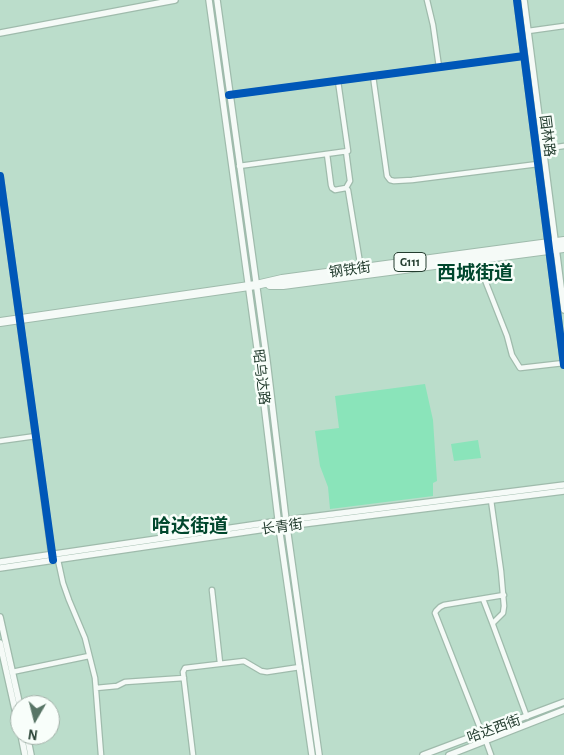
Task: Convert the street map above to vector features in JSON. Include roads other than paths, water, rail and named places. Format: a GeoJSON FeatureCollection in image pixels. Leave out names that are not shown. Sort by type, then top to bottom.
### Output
{"type":"FeatureCollection","features":[{"type":"Feature","properties":{"kind":"highway","name":"钢铁街"},"geometry":{"type":"LineString","coordinates":[[252,286],[283,285],[479,260],[555,247],[564,241]]}},
{"type":"Feature","properties":{"kind":"highway","name":"钢铁街"},"geometry":{"type":"LineString","coordinates":[[0,322],[252,286],[282,279],[555,247]]}},
{"type":"Feature","properties":{"kind":"main road"},"geometry":{"type":"LineString","coordinates":[[0,33],[175,0]]}},
{"type":"Feature","properties":{"kind":"main road","name":"昭乌达路"},"geometry":{"type":"LineString","coordinates":[[209,0],[252,286],[267,361],[319,755]]}},
{"type":"Feature","properties":{"kind":"main road","name":"昭乌达路"},"geometry":{"type":"LineString","coordinates":[[217,0],[239,166],[279,524],[312,755]]}},
{"type":"Feature","properties":{"kind":"main road","name":"园林路"},"geometry":{"type":"LineString","coordinates":[[516,0],[538,164],[555,247],[564,364]]}},
{"type":"Feature","properties":{"kind":"main road","name":"园林路"},"geometry":{"type":"LineString","coordinates":[[524,0],[564,310]]}},
{"type":"Feature","properties":{"kind":"main road"},"geometry":{"type":"LineString","coordinates":[[0,176],[54,558]]}},
{"type":"Feature","properties":{"kind":"main road","name":"长青街"},"geometry":{"type":"LineString","coordinates":[[0,568],[279,524],[564,485]]}},
{"type":"Feature","properties":{"kind":"main road","name":"长青街"},"geometry":{"type":"LineString","coordinates":[[287,523],[564,491]]}},
{"type":"Feature","properties":{"kind":"main road","name":"长青街"},"geometry":{"type":"LineString","coordinates":[[0,562],[54,558]]}},
{"type":"Feature","properties":{"kind":"main road"},"geometry":{"type":"LineString","coordinates":[[0,617],[17,695]]}},
{"type":"Feature","properties":{"kind":"main road"},"geometry":{"type":"LineString","coordinates":[[0,643],[11,695]]}},
{"type":"Feature","properties":{"kind":"main road","name":"哈达西街"},"geometry":{"type":"LineString","coordinates":[[424,755],[564,702]]}},
{"type":"Feature","properties":{"kind":"main road","name":"哈达西街"},"geometry":{"type":"LineString","coordinates":[[449,755],[564,710]]}},
{"type":"Feature","properties":{"kind":"street"},"geometry":{"type":"LineString","coordinates":[[427,0],[431,12],[439,67]]}},
{"type":"Feature","properties":{"kind":"street"},"geometry":{"type":"LineString","coordinates":[[528,31],[564,26]]}},
{"type":"Feature","properties":{"kind":"street"},"geometry":{"type":"LineString","coordinates":[[229,95],[524,56]]}},
{"type":"Feature","properties":{"kind":"street"},"geometry":{"type":"LineString","coordinates":[[373,76],[387,176],[390,180],[412,180],[538,164]]}},
{"type":"Feature","properties":{"kind":"street"},"geometry":{"type":"LineString","coordinates":[[327,154],[332,188],[335,190],[346,188],[350,181],[346,151],[348,151],[338,81]]}},
{"type":"Feature","properties":{"kind":"street"},"geometry":{"type":"LineString","coordinates":[[543,149],[564,146]]}},
{"type":"Feature","properties":{"kind":"street"},"geometry":{"type":"LineString","coordinates":[[239,166],[346,151]]}},
{"type":"Feature","properties":{"kind":"street"},"geometry":{"type":"LineString","coordinates":[[346,188],[348,190],[361,269]]}},
{"type":"Feature","properties":{"kind":"street"},"geometry":{"type":"LineString","coordinates":[[479,260],[481,270],[507,336],[512,355],[520,368],[564,364]]}},
{"type":"Feature","properties":{"kind":"street"},"geometry":{"type":"LineString","coordinates":[[0,441],[36,436]]}},
{"type":"Feature","properties":{"kind":"street"},"geometry":{"type":"LineString","coordinates":[[492,500],[504,595],[503,612],[493,625]]}},
{"type":"Feature","properties":{"kind":"street"},"geometry":{"type":"LineString","coordinates":[[54,558],[85,638],[96,688],[101,755]]}},
{"type":"Feature","properties":{"kind":"street"},"geometry":{"type":"LineString","coordinates":[[212,590],[220,663]]}},
{"type":"Feature","properties":{"kind":"street"},"geometry":{"type":"LineString","coordinates":[[482,733],[435,613],[440,607],[504,595]]}},
{"type":"Feature","properties":{"kind":"street"},"geometry":{"type":"LineString","coordinates":[[483,598],[527,716]]}},
{"type":"Feature","properties":{"kind":"street"},"geometry":{"type":"LineString","coordinates":[[12,672],[89,656]]}},
{"type":"Feature","properties":{"kind":"street"},"geometry":{"type":"LineString","coordinates":[[193,755],[183,672],[185,668],[244,661],[261,671],[267,672],[300,667]]}},
{"type":"Feature","properties":{"kind":"street"},"geometry":{"type":"LineString","coordinates":[[96,688],[117,686],[125,682],[184,678]]}},
{"type":"Feature","properties":{"kind":"street"},"geometry":{"type":"LineString","coordinates":[[486,741],[491,755]]}},
{"type":"Feature","properties":{"kind":"district","name":"西城街道"},"geometry":{"type":"Point","coordinates":[475,273]}},
{"type":"Feature","properties":{"kind":"district","name":"哈达街道"},"geometry":{"type":"Point","coordinates":[190,526]}}]}
